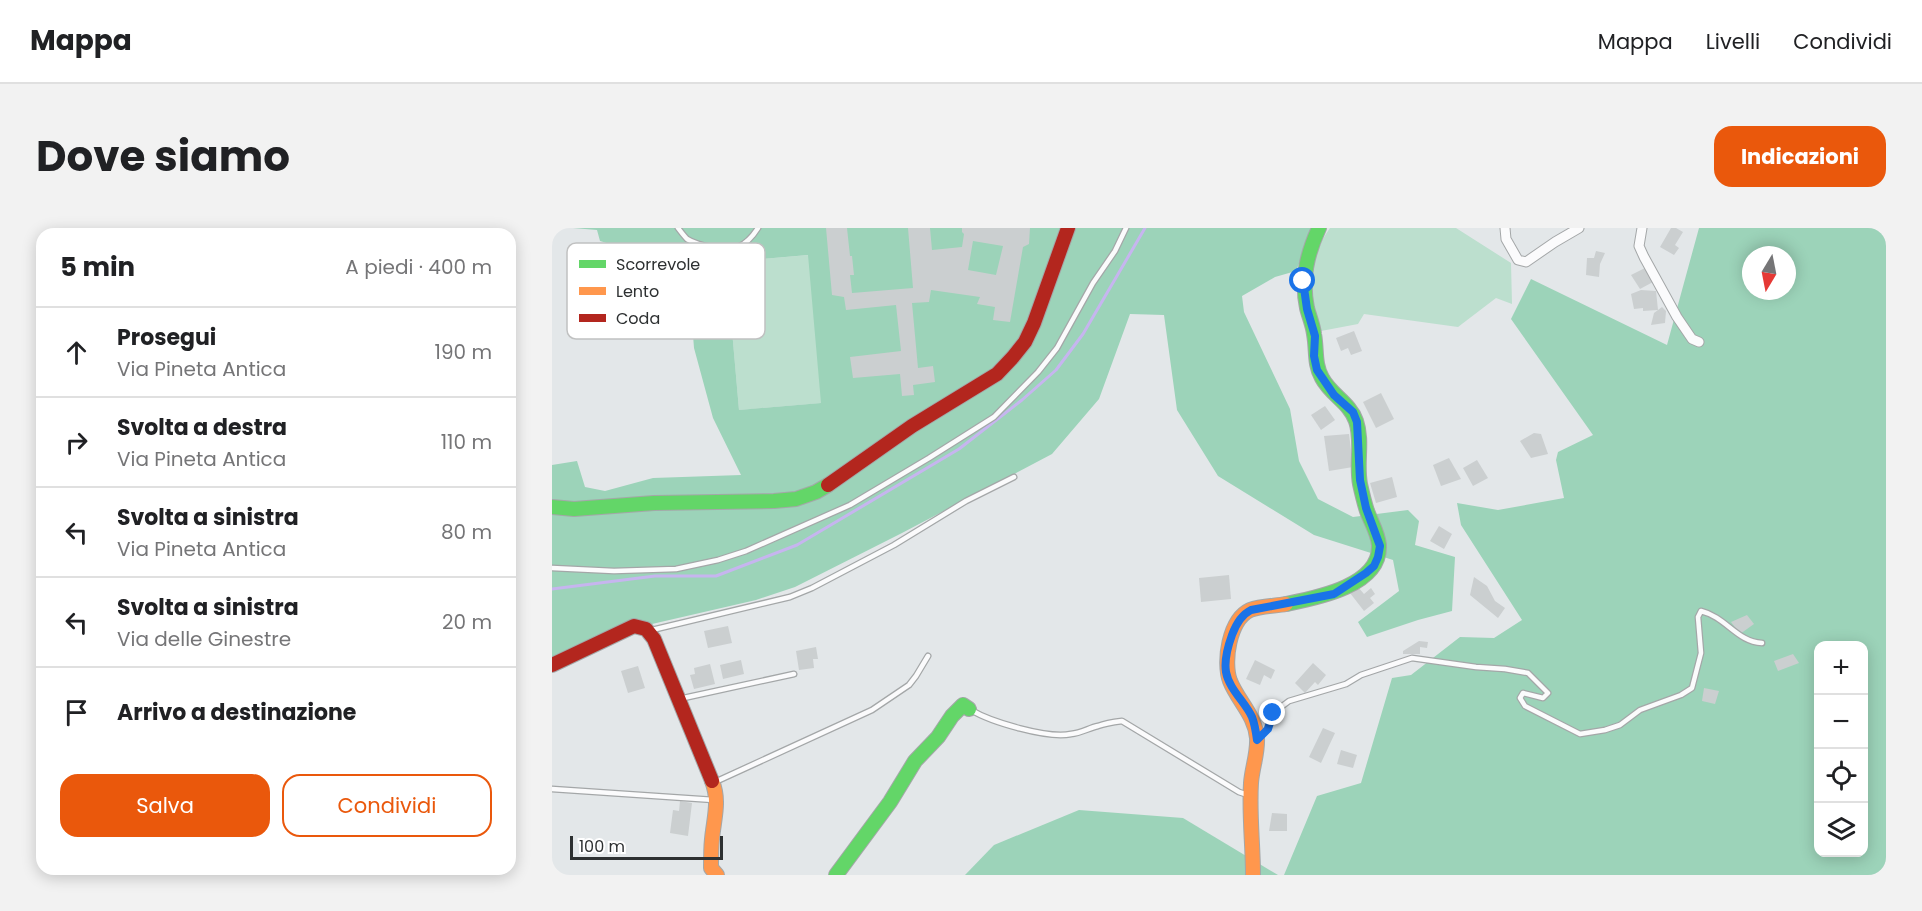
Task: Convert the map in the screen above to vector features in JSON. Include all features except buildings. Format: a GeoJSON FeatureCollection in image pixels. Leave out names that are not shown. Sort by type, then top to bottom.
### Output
{"type":"FeatureCollection","features":[{"type":"Feature","properties":{"kind":"street"},"geometry":{"type":"LineString","coordinates":[[552,507],[574,509],[654,503],[774,501],[796,499],[816,492],[912,426],[997,374],[1025,342],[1068,228]]}},
{"type":"Feature","properties":{"kind":"street"},"geometry":{"type":"LineString","coordinates":[[1253,875],[1251,795],[1257,740],[1256,728],[1226,673],[1228,647],[1237,623],[1244,614],[1251,610],[1320,597],[1342,590],[1374,566],[1380,546],[1366,508],[1360,480],[1357,422],[1353,412],[1334,395],[1324,382],[1317,370],[1314,356],[1315,336],[1303,281],[1310,249],[1319,228]]}},
{"type":"Feature","properties":{"kind":"street"},"geometry":{"type":"LineString","coordinates":[[1505,228],[1506,239],[1518,260],[1526,262],[1579,228]]}},
{"type":"Feature","properties":{"kind":"street"},"geometry":{"type":"LineString","coordinates":[[1642,228],[1639,246],[1644,257],[1677,317],[1692,339],[1699,342]]}},
{"type":"Feature","properties":{"kind":"street"},"geometry":{"type":"LineString","coordinates":[[552,665],[633,626],[642,626],[649,630],[716,792],[711,868],[717,875]]}},
{"type":"Feature","properties":{"kind":"street"},"geometry":{"type":"LineString","coordinates":[[836,875],[890,802],[915,761],[938,737],[952,716],[963,705],[969,709]]}},
{"type":"Feature","properties":{"kind":"lane"},"geometry":{"type":"LineString","coordinates":[[678,228],[686,238],[697,243]]}},
{"type":"Feature","properties":{"kind":"lane"},"geometry":{"type":"LineString","coordinates":[[745,243],[751,239],[758,228]]}},
{"type":"Feature","properties":{"kind":"lane"},"geometry":{"type":"LineString","coordinates":[[552,568],[614,571],[676,569],[718,560],[746,551],[850,505],[929,459],[994,417],[1038,372],[1057,348],[1093,283],[1115,252],[1126,228]]}},
{"type":"Feature","properties":{"kind":"lane"},"geometry":{"type":"LineString","coordinates":[[649,630],[790,597],[812,588],[894,545],[966,501],[1014,477]]}},
{"type":"Feature","properties":{"kind":"lane"},"geometry":{"type":"LineString","coordinates":[[1257,740],[1268,729],[1273,713],[1289,701],[1346,684],[1361,675],[1412,658],[1528,673],[1548,693],[1543,698],[1523,693],[1520,698],[1524,706],[1580,734],[1605,730],[1620,725],[1640,710],[1681,695],[1692,688],[1701,653],[1698,617],[1701,611],[1712,614],[1744,639],[1762,644]]}},
{"type":"Feature","properties":{"kind":"lane"},"geometry":{"type":"LineString","coordinates":[[712,783],[872,710],[909,685],[928,656]]}},
{"type":"Feature","properties":{"kind":"lane"},"geometry":{"type":"LineString","coordinates":[[677,699],[794,674]]}},
{"type":"Feature","properties":{"kind":"lane"},"geometry":{"type":"LineString","coordinates":[[969,709],[979,715],[1049,734],[1069,735],[1122,721],[1239,792],[1251,795]]}},
{"type":"Feature","properties":{"kind":"lane"},"geometry":{"type":"LineString","coordinates":[[552,789],[716,801]]}},
{"type":"Feature","properties":{"kind":"green space"},"geometry":{"type":"Polygon","coordinates":[[[573,228],[1315,228],[1296,271],[1275,277],[1242,296],[1244,312],[1290,409],[1299,461],[1318,499],[1353,517],[1408,510],[1419,521],[1415,545],[1455,557],[1452,611],[1367,637],[1358,622],[1399,591],[1393,560],[1314,535],[1218,476],[1177,410],[1164,315],[1130,314],[1099,399],[1052,454],[795,587],[756,600],[652,624],[640,621],[552,661],[552,465],[577,461],[585,487],[605,491],[653,478],[741,475],[713,418],[693,339],[733,339],[739,410],[821,403],[808,255],[765,259],[765,243],[606,243],[600,241],[597,230],[573,228]]]}},
{"type":"Feature","properties":{"kind":"green space"},"geometry":{"type":"Polygon","coordinates":[[[1330,228],[1456,228],[1511,263],[1512,304],[1496,298],[1458,327],[1364,314],[1358,324],[1321,331],[1309,300],[1308,291],[1316,253],[1330,228]]]}},
{"type":"Feature","properties":{"kind":"green space"},"geometry":{"type":"Polygon","coordinates":[[[1699,228],[1886,228],[1886,875],[1284,875],[1317,796],[1361,783],[1392,678],[1411,675],[1460,637],[1494,638],[1522,620],[1461,525],[1457,503],[1498,510],[1564,498],[1556,460],[1558,452],[1593,435],[1511,319],[1531,279],[1667,345],[1699,228]]]}},
{"type":"Feature","properties":{"kind":"green space"},"geometry":{"type":"Polygon","coordinates":[[[809,255],[822,403],[739,410],[733,339],[765,339],[765,259],[809,255]]]}},
{"type":"Feature","properties":{"kind":"green space"},"geometry":{"type":"Polygon","coordinates":[[[1079,810],[1183,818],[1278,875],[965,875],[994,845],[1079,810]]]}},
{"type":"Feature","properties":{"kind":"waterway"},"geometry":{"type":"LineString","coordinates":[[552,589],[655,576],[716,576],[797,545],[959,449],[1056,370],[1083,334],[1145,228]]}},
{"type":"Feature","properties":{"kind":"traffic: fast"},"geometry":{"type":"LineString","coordinates":[[1286,604],[1329,594],[1358,580],[1370,571],[1377,559],[1379,545],[1360,484],[1359,436],[1356,421],[1319,373],[1305,297],[1308,257],[1319,228]]}},
{"type":"Feature","properties":{"kind":"traffic: fast"},"geometry":{"type":"LineString","coordinates":[[552,507],[574,509],[654,503],[774,501],[796,499],[828,485]]}},
{"type":"Feature","properties":{"kind":"traffic: fast"},"geometry":{"type":"LineString","coordinates":[[836,875],[890,802],[915,761],[938,737],[952,716],[963,705],[969,709]]}},
{"type":"Feature","properties":{"kind":"traffic: slow"},"geometry":{"type":"LineString","coordinates":[[1253,875],[1251,795],[1257,738],[1250,715],[1230,681],[1228,653],[1233,632],[1243,615],[1250,610],[1286,604]]}},
{"type":"Feature","properties":{"kind":"traffic: slow"},"geometry":{"type":"LineString","coordinates":[[712,781],[716,803],[711,868],[717,875]]}},
{"type":"Feature","properties":{"kind":"traffic: jam"},"geometry":{"type":"LineString","coordinates":[[828,485],[912,426],[997,374],[1013,357],[1025,342],[1034,323],[1068,228]]}},
{"type":"Feature","properties":{"kind":"traffic: jam"},"geometry":{"type":"LineString","coordinates":[[552,665],[634,626],[646,629],[654,639],[712,781]]}},
{"type":"Feature","properties":{"kind":"route"},"geometry":{"type":"LineString","coordinates":[[1273,713],[1268,729],[1257,740],[1252,717],[1226,673],[1228,647],[1237,623],[1244,614],[1251,610],[1334,594],[1342,590],[1374,566],[1380,546],[1366,508],[1360,480],[1357,422],[1353,412],[1334,395],[1317,370],[1314,356],[1315,336],[1307,309],[1303,281]]}}]}
